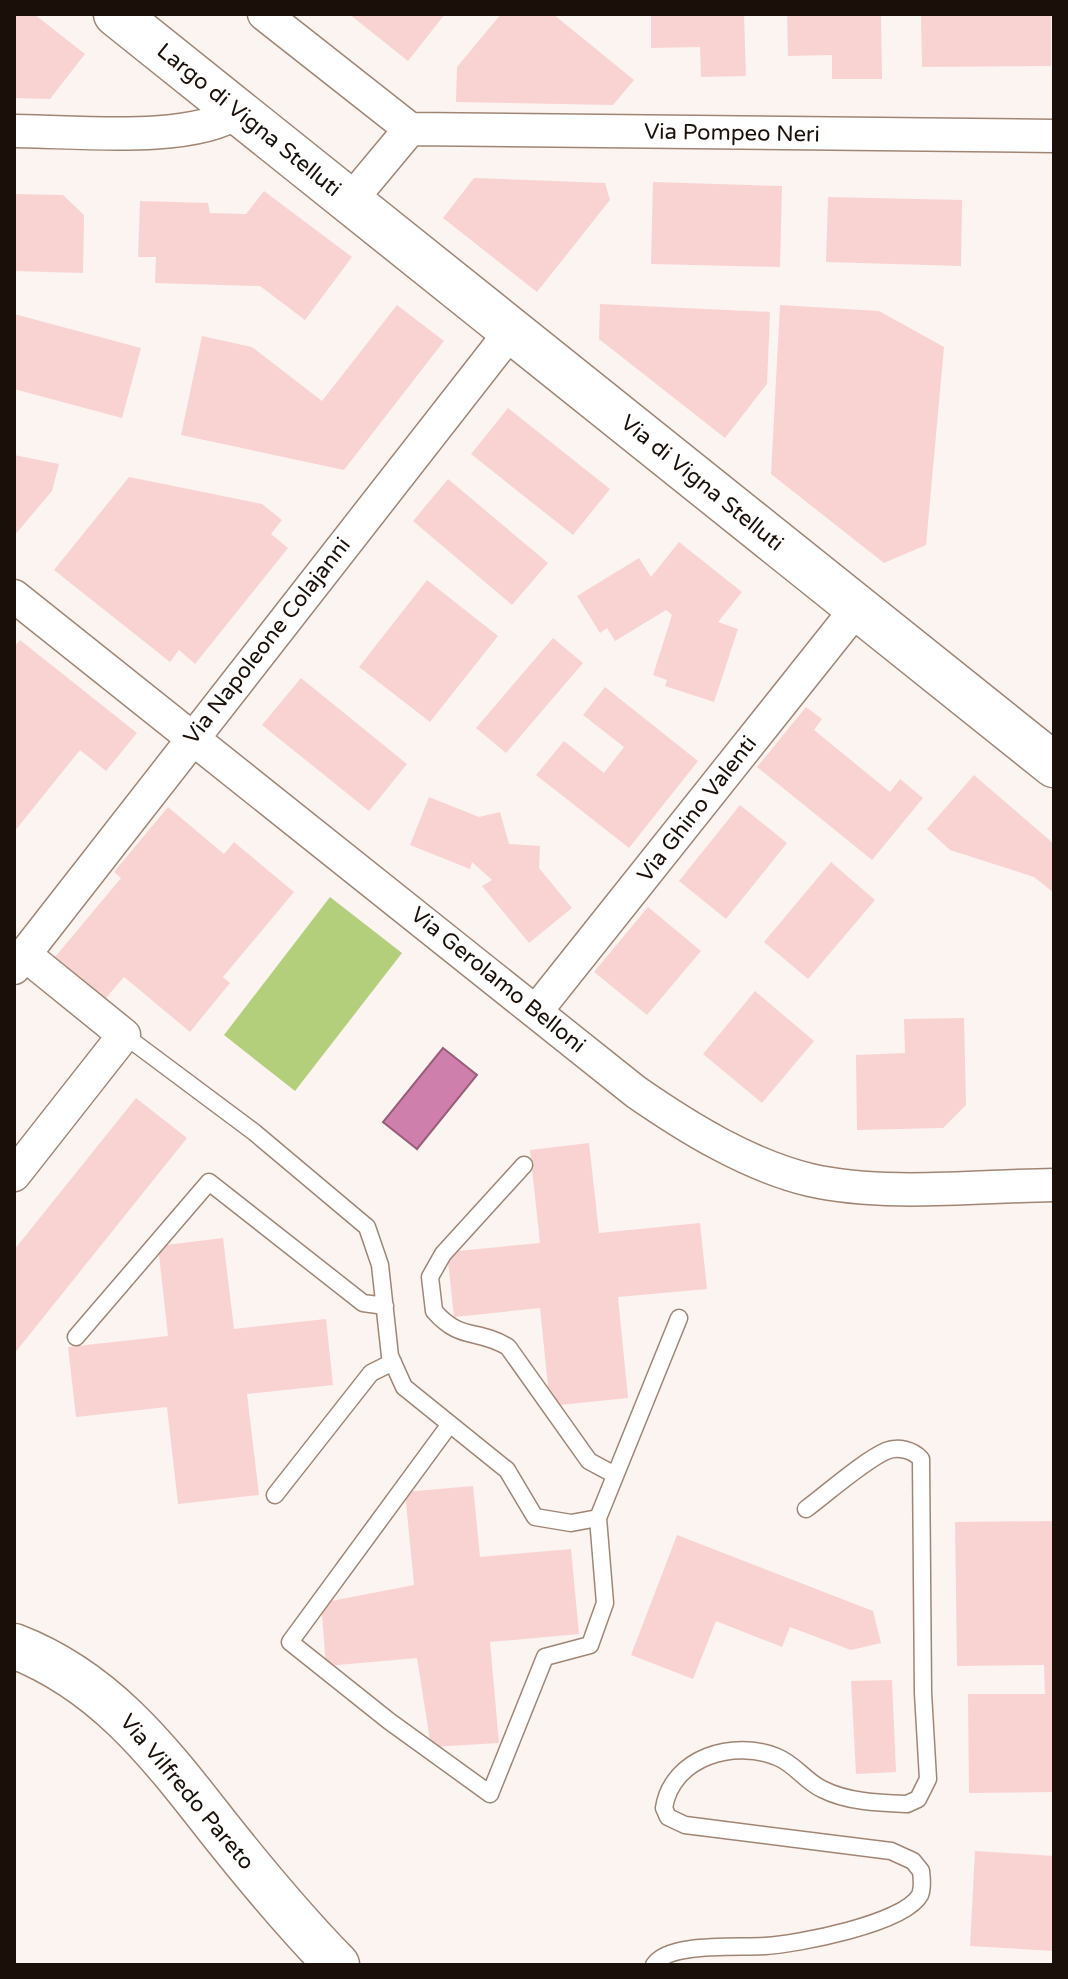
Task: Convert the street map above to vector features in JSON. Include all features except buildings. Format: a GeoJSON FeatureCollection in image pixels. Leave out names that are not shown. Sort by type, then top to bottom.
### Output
{"type":"FeatureCollection","features":[{"type":"Feature","properties":{"kind":"main road","name":"Largo di Vigna Stelluti"},"geometry":{"type":"LineString","coordinates":[[116,14],[350,201]]}},
{"type":"Feature","properties":{"kind":"main road","name":"Via di Vigna Stelluti"},"geometry":{"type":"LineString","coordinates":[[350,201],[1054,765]]}},
{"type":"Feature","properties":{"kind":"main road","name":"Via Vilfredo Pareto"},"geometry":{"type":"LineString","coordinates":[[14,1646],[79,1679],[134,1724],[275,1897],[337,1965]]}},
{"type":"Feature","properties":{"kind":"street"},"geometry":{"type":"LineString","coordinates":[[264,14],[410,129]]}},
{"type":"Feature","properties":{"kind":"street"},"geometry":{"type":"LineString","coordinates":[[14,131],[184,131],[218,123],[238,112]]}},
{"type":"Feature","properties":{"kind":"street","name":"Via Pompeo Neri"},"geometry":{"type":"LineString","coordinates":[[410,129],[1054,136]]}},
{"type":"Feature","properties":{"kind":"street","name":"Largo di Vigna Stelluti"},"geometry":{"type":"LineString","coordinates":[[350,201],[410,129]]}},
{"type":"Feature","properties":{"kind":"street","name":"Via Napoleone Colajanni"},"geometry":{"type":"LineString","coordinates":[[19,961],[512,330]]}},
{"type":"Feature","properties":{"kind":"street","name":"Via Gerolamo Belloni"},"geometry":{"type":"LineString","coordinates":[[14,596],[661,1109],[700,1132],[778,1169],[810,1180],[877,1186],[1054,1185]]}},
{"type":"Feature","properties":{"kind":"street","name":"Via Ghino Valenti"},"geometry":{"type":"LineString","coordinates":[[537,1010],[857,608]]}},
{"type":"Feature","properties":{"kind":"street"},"geometry":{"type":"LineString","coordinates":[[14,1175],[124,1035],[19,961]]}},
{"type":"Feature","properties":{"kind":"lane"},"geometry":{"type":"LineString","coordinates":[[124,1035],[254,1132],[359,1218],[375,1245],[393,1362],[404,1387],[507,1470],[535,1517],[571,1523],[598,1518]]}},
{"type":"Feature","properties":{"kind":"lane"},"geometry":{"type":"LineString","coordinates":[[524,1165],[443,1254],[430,1277],[434,1311],[458,1333],[488,1337],[508,1347],[589,1461],[615,1475]]}},
{"type":"Feature","properties":{"kind":"lane"},"geometry":{"type":"LineString","coordinates":[[76,1337],[209,1182],[363,1303],[385,1306]]}},
{"type":"Feature","properties":{"kind":"lane"},"geometry":{"type":"LineString","coordinates":[[450,1424],[290,1642],[389,1721],[490,1794],[545,1657],[590,1645],[605,1603],[598,1518],[679,1318]]}},
{"type":"Feature","properties":{"kind":"lane"},"geometry":{"type":"LineString","coordinates":[[275,1495],[371,1373],[393,1362]]}},
{"type":"Feature","properties":{"kind":"lane"},"geometry":{"type":"LineString","coordinates":[[654,1965],[671,1951],[769,1946],[875,1923],[912,1904],[920,1895],[921,1871],[913,1861],[891,1851],[685,1825],[668,1817],[664,1808],[674,1780],[683,1770],[715,1754],[757,1751],[795,1766],[820,1789],[848,1799],[907,1804],[924,1791],[928,1779],[923,1693],[921,1459],[915,1452],[886,1451],[806,1509]]}},
{"type":"Feature","properties":{"kind":"green space"},"geometry":{"type":"Polygon","coordinates":[[[330,897],[402,953],[295,1091],[224,1035],[330,897]]]}},
{"type":"Feature","properties":{"kind":"shaded area"},"geometry":{"type":"Polygon","coordinates":[[[443,1048],[477,1075],[417,1149],[383,1122],[443,1048]]]}}]}
